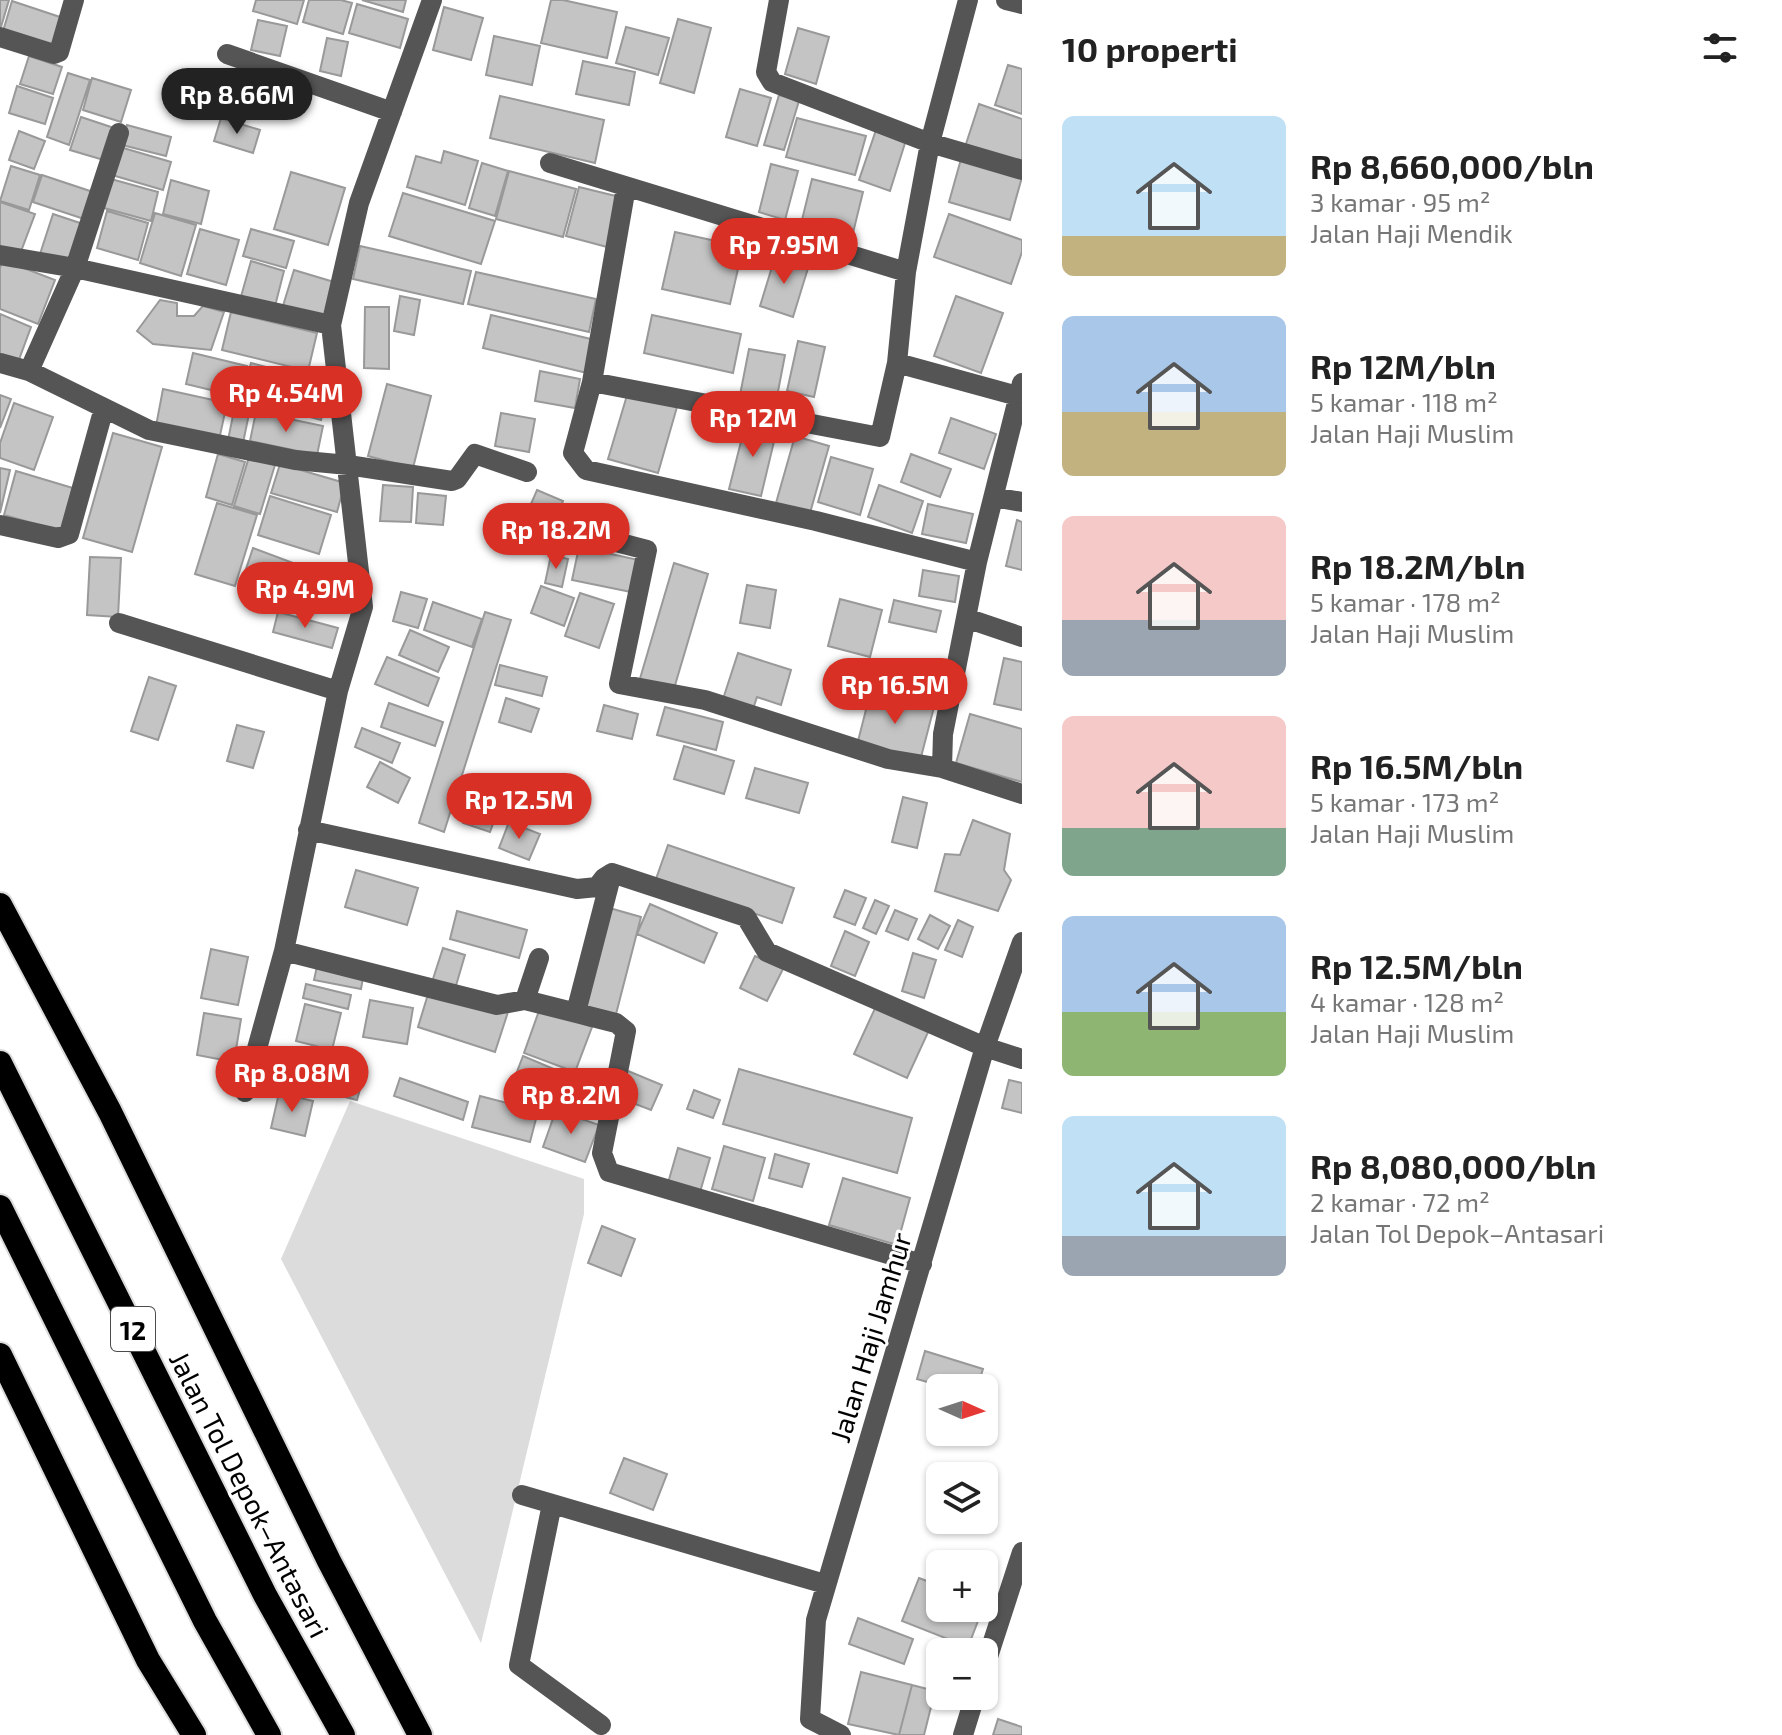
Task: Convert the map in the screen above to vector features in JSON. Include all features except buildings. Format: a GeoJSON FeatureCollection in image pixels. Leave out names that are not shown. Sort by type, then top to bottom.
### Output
{"type":"FeatureCollection","features":[{"type":"Feature","properties":{"kind":"highway"},"geometry":{"type":"LineString","coordinates":[[0,905],[110,1112],[322,1547],[420,1735]]}},
{"type":"Feature","properties":{"kind":"highway","name":"Jalan Tol Depok–Antasari"},"geometry":{"type":"LineString","coordinates":[[0,1063],[265,1595],[343,1735]]}},
{"type":"Feature","properties":{"kind":"highway","name":"12"},"geometry":{"type":"LineString","coordinates":[[0,1207],[205,1621],[269,1735]]}},
{"type":"Feature","properties":{"kind":"highway"},"geometry":{"type":"LineString","coordinates":[[0,1355],[148,1660],[194,1735]]}},
{"type":"Feature","properties":{"kind":"street"},"geometry":{"type":"LineString","coordinates":[[0,37],[54,54],[59,52],[74,0]]}},
{"type":"Feature","properties":{"kind":"street"},"geometry":{"type":"LineString","coordinates":[[245,1092],[284,951],[338,691],[363,607],[331,325],[359,203],[432,0]]}},
{"type":"Feature","properties":{"kind":"street"},"geometry":{"type":"LineString","coordinates":[[779,0],[766,72],[768,78],[930,143],[1022,170]]}},
{"type":"Feature","properties":{"kind":"street"},"geometry":{"type":"LineString","coordinates":[[592,382],[880,437],[897,363],[906,272],[930,143],[968,0]]}},
{"type":"Feature","properties":{"kind":"street"},"geometry":{"type":"LineString","coordinates":[[1006,0],[1022,4]]}},
{"type":"Feature","properties":{"kind":"street"},"geometry":{"type":"LineString","coordinates":[[227,54],[392,112]]}},
{"type":"Feature","properties":{"kind":"street"},"geometry":{"type":"LineString","coordinates":[[29,371],[75,268],[119,133]]}},
{"type":"Feature","properties":{"kind":"street"},"geometry":{"type":"LineString","coordinates":[[550,163],[906,272]]}},
{"type":"Feature","properties":{"kind":"street"},"geometry":{"type":"LineString","coordinates":[[626,187],[592,382],[573,453],[586,470],[816,521],[977,562]]}},
{"type":"Feature","properties":{"kind":"street"},"geometry":{"type":"LineString","coordinates":[[0,255],[75,268],[331,325]]}},
{"type":"Feature","properties":{"kind":"street"},"geometry":{"type":"LineString","coordinates":[[0,363],[29,371],[149,430],[295,460],[452,481],[457,479],[475,454],[527,472]]}},
{"type":"Feature","properties":{"kind":"street"},"geometry":{"type":"LineString","coordinates":[[897,363],[1020,390],[977,562],[943,734],[942,768]]}},
{"type":"Feature","properties":{"kind":"street"},"geometry":{"type":"LineString","coordinates":[[0,525],[58,538],[69,534],[104,408]]}},
{"type":"Feature","properties":{"kind":"street"},"geometry":{"type":"LineString","coordinates":[[994,497],[1022,502]]}},
{"type":"Feature","properties":{"kind":"street"},"geometry":{"type":"LineString","coordinates":[[601,538],[647,550],[619,684],[705,700],[888,759],[942,768],[1022,794]]}},
{"type":"Feature","properties":{"kind":"street"},"geometry":{"type":"LineString","coordinates":[[966,618],[1022,637]]}},
{"type":"Feature","properties":{"kind":"street"},"geometry":{"type":"LineString","coordinates":[[119,623],[338,691]]}},
{"type":"Feature","properties":{"kind":"street"},"geometry":{"type":"LineString","coordinates":[[308,830],[577,889],[597,887],[612,873]]}},
{"type":"Feature","properties":{"kind":"street"},"geometry":{"type":"LineString","coordinates":[[576,1012],[612,873]]}},
{"type":"Feature","properties":{"kind":"street"},"geometry":{"type":"LineString","coordinates":[[612,873],[746,917],[767,952],[985,1047],[1022,1059]]}},
{"type":"Feature","properties":{"kind":"street","name":"Jalan Haji Jamhur"},"geometry":{"type":"LineString","coordinates":[[841,1735],[810,1719],[816,1620],[985,1047],[1022,942]]}},
{"type":"Feature","properties":{"kind":"street"},"geometry":{"type":"LineString","coordinates":[[284,951],[497,1005],[525,1000],[616,1023],[626,1031],[602,1153],[609,1172],[922,1264]]}},
{"type":"Feature","properties":{"kind":"street"},"geometry":{"type":"LineString","coordinates":[[525,1000],[539,958]]}},
{"type":"Feature","properties":{"kind":"street"},"geometry":{"type":"LineString","coordinates":[[522,1495],[825,1584]]}},
{"type":"Feature","properties":{"kind":"street"},"geometry":{"type":"LineString","coordinates":[[552,1504],[519,1665],[601,1725]]}},
{"type":"Feature","properties":{"kind":"street"},"geometry":{"type":"LineString","coordinates":[[995,1638],[1020,1565]]}},
{"type":"Feature","properties":{"kind":"street"},"geometry":{"type":"LineString","coordinates":[[963,1735],[971,1710]]}},
{"type":"Feature","properties":{"kind":"shaded area"},"geometry":{"type":"Polygon","coordinates":[[[350,1101],[584,1179],[584,1214],[481,1643],[281,1259],[350,1101]]]}}]}
